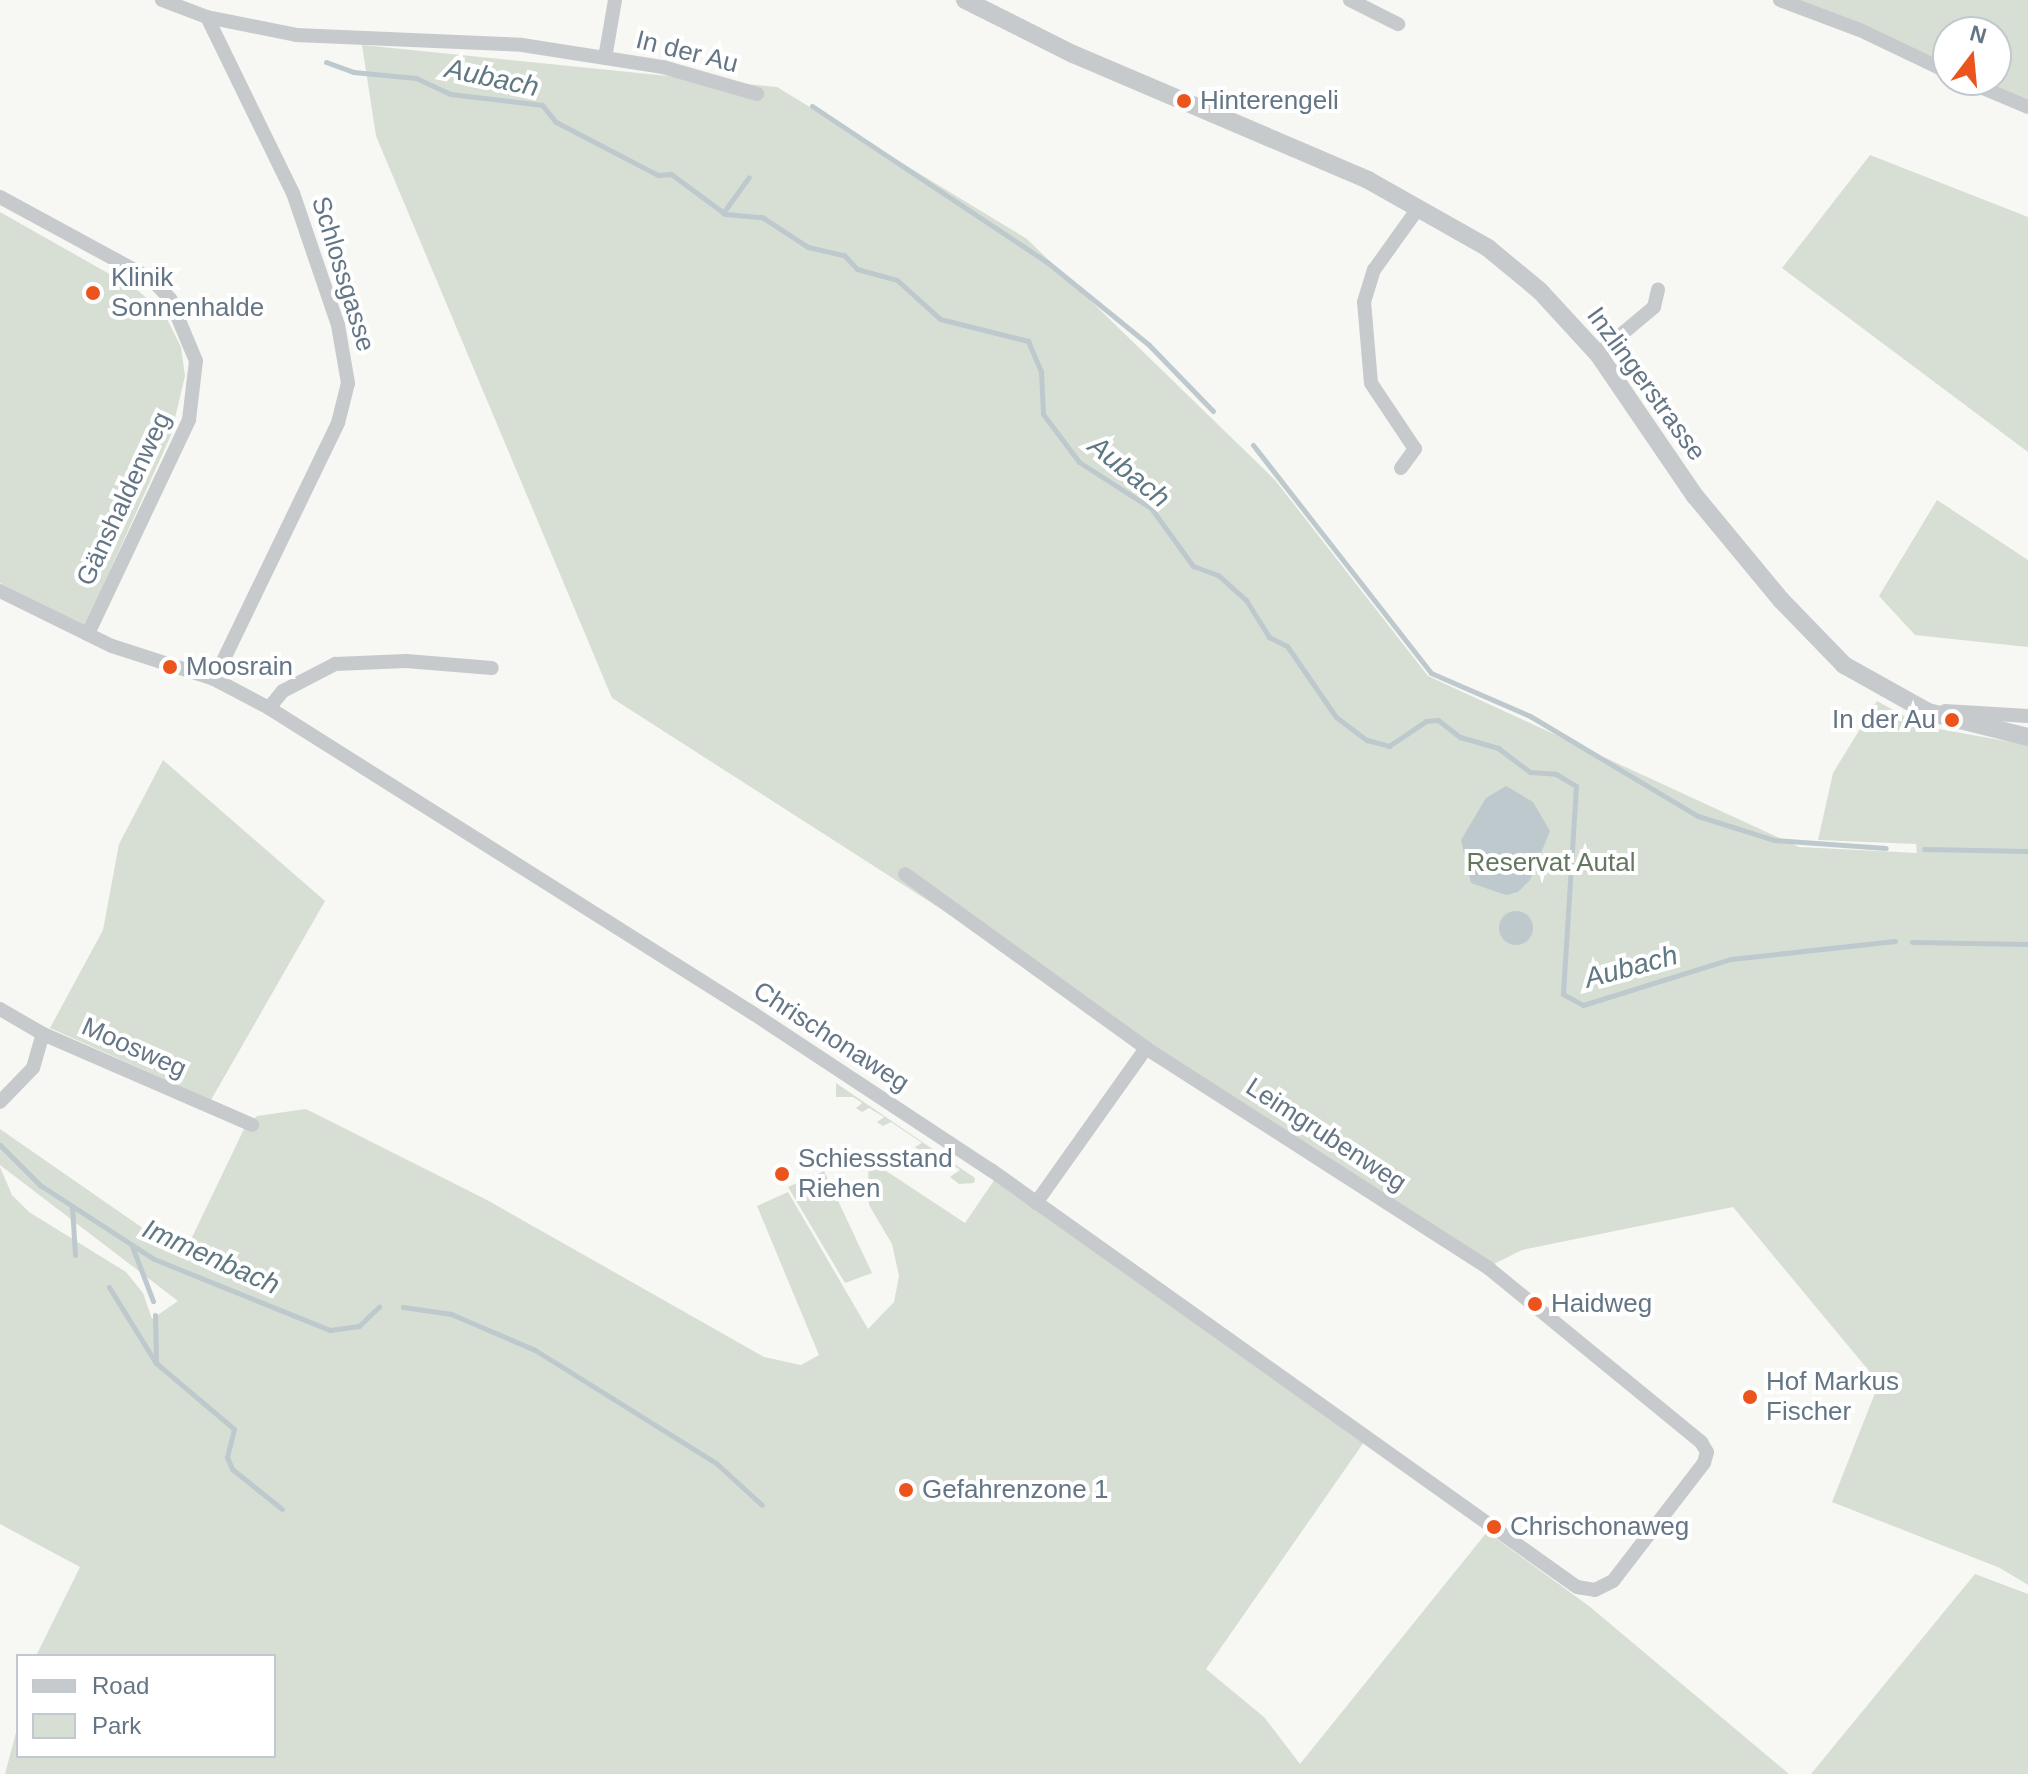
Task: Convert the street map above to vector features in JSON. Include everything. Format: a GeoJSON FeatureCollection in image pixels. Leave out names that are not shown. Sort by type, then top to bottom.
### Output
{"type":"FeatureCollection","features":[{"type":"Feature","properties":{"kind":"street","name":"In der Au"},"geometry":{"type":"LineString","coordinates":[[162,0],[207,17],[296,35],[522,45],[663,67],[757,94]]}},
{"type":"Feature","properties":{"kind":"street"},"geometry":{"type":"LineString","coordinates":[[207,17],[213,0]]}},
{"type":"Feature","properties":{"kind":"street","name":"In der Au"},"geometry":{"type":"LineString","coordinates":[[605,58],[618,7],[615,0]]}},
{"type":"Feature","properties":{"kind":"street","name":"Inzlingerstrasse"},"geometry":{"type":"LineString","coordinates":[[965,0],[1419,207],[1517,270],[1598,354],[1695,496],[1781,600],[1844,665],[1928,712],[2028,737]]}},
{"type":"Feature","properties":{"kind":"street"},"geometry":{"type":"LineString","coordinates":[[1350,0],[1398,24]]}},
{"type":"Feature","properties":{"kind":"street"},"geometry":{"type":"LineString","coordinates":[[1780,0],[1860,30],[1932,64]]}},
{"type":"Feature","properties":{"kind":"street","name":"Schlossgasse"},"geometry":{"type":"LineString","coordinates":[[207,17],[293,193],[338,325],[348,383],[338,423],[214,679]]}},
{"type":"Feature","properties":{"kind":"street"},"geometry":{"type":"LineString","coordinates":[[2002,96],[2028,107]]}},
{"type":"Feature","properties":{"kind":"street","name":"Gänshaldenweg"},"geometry":{"type":"LineString","coordinates":[[0,197],[151,279],[170,299],[196,361],[189,420],[88,634]]}},
{"type":"Feature","properties":{"kind":"street"},"geometry":{"type":"LineString","coordinates":[[1401,468],[1415,449],[1371,383],[1364,302],[1378,263],[1419,207]]}},
{"type":"Feature","properties":{"kind":"street"},"geometry":{"type":"LineString","coordinates":[[1598,354],[1654,307],[1658,289]]}},
{"type":"Feature","properties":{"kind":"street","name":"Chrischonaweg"},"geometry":{"type":"LineString","coordinates":[[0,591],[135,655],[214,679],[269,708],[764,1020],[1036,1203],[1577,1587],[1595,1590]]}},
{"type":"Feature","properties":{"kind":"street"},"geometry":{"type":"LineString","coordinates":[[269,708],[283,691],[335,664],[406,661],[492,668]]}},
{"type":"Feature","properties":{"kind":"street"},"geometry":{"type":"LineString","coordinates":[[1945,711],[2028,716]]}},
{"type":"Feature","properties":{"kind":"street","name":"Leimgrubenweg"},"geometry":{"type":"LineString","coordinates":[[905,874],[1146,1048],[1490,1269],[1690,1432],[1707,1452],[1613,1581],[1595,1590]]}},
{"type":"Feature","properties":{"kind":"street","name":"Moosweg"},"geometry":{"type":"LineString","coordinates":[[0,1009],[43,1034],[252,1125]]}},
{"type":"Feature","properties":{"kind":"street"},"geometry":{"type":"LineString","coordinates":[[0,1102],[33,1068],[43,1034]]}},
{"type":"Feature","properties":{"kind":"street"},"geometry":{"type":"LineString","coordinates":[[1036,1203],[1146,1048]]}},
{"type":"Feature","properties":{"kind":"green space"},"geometry":{"type":"Polygon","coordinates":[[[1785,0],[2028,0],[2028,102],[2012,95],[2012,16],[1932,16],[1932,60],[1785,0]]]}},
{"type":"Feature","properties":{"kind":"green space","name":"Reservat Autal"},"geometry":{"type":"Polygon","coordinates":[[[362,45],[777,87],[1027,239],[1275,480],[1428,676],[1799,847],[1917,853],[1916,844],[1818,840],[1833,773],[1877,701],[1922,726],[2028,745],[2028,1585],[2000,1568],[1832,1502],[1879,1383],[1733,1207],[1522,1250],[1494,1264],[612,698],[376,136],[362,45]]]}},
{"type":"Feature","properties":{"kind":"green space"},"geometry":{"type":"Polygon","coordinates":[[[1870,155],[2028,217],[2028,452],[1782,268],[1870,155]]]}},
{"type":"Feature","properties":{"kind":"green space"},"geometry":{"type":"Polygon","coordinates":[[[0,212],[136,289],[164,313],[181,347],[185,376],[171,435],[85,626],[0,583],[0,212]]]}},
{"type":"Feature","properties":{"kind":"green space"},"geometry":{"type":"Polygon","coordinates":[[[1937,500],[2028,560],[2028,647],[1915,635],[1879,596],[1937,500]]]}},
{"type":"Feature","properties":{"kind":"green space"},"geometry":{"type":"Polygon","coordinates":[[[163,760],[325,901],[211,1100],[50,1028],[103,930],[119,844],[163,760]]]}},
{"type":"Feature","properties":{"kind":"green space"},"geometry":{"type":"Polygon","coordinates":[[[836,1083],[975,1178],[974,1183],[959,1184],[950,1177],[960,1170],[931,1149],[922,1153],[915,1147],[922,1143],[891,1122],[883,1126],[877,1122],[884,1117],[869,1108],[862,1112],[856,1108],[862,1103],[853,1097],[836,1097],[836,1083]]]}},
{"type":"Feature","properties":{"kind":"green space"},"geometry":{"type":"Polygon","coordinates":[[[306,1109],[487,1200],[764,1357],[801,1365],[819,1355],[757,1206],[788,1192],[868,1329],[894,1302],[899,1276],[892,1244],[869,1205],[868,1159],[965,1223],[997,1176],[1364,1442],[1206,1669],[1264,1717],[1300,1764],[1487,1532],[1589,1606],[1789,1774],[5,1774],[16,1733],[16,1758],[276,1758],[276,1654],[37,1654],[80,1567],[0,1524],[0,1167],[12,1195],[29,1212],[126,1272],[143,1293],[152,1319],[178,1301],[0,1165],[0,1129],[183,1256],[245,1127],[257,1116],[306,1109]]]}},
{"type":"Feature","properties":{"kind":"green space"},"geometry":{"type":"Polygon","coordinates":[[[824,1171],[872,1273],[845,1283],[788,1187],[824,1171]]]}},
{"type":"Feature","properties":{"kind":"green space"},"geometry":{"type":"Polygon","coordinates":[[[1975,1574],[2028,1594],[2028,1774],[1811,1774],[1975,1574]]]}},
{"type":"Feature","properties":{"kind":"shaded area"},"geometry":{"type":"Polygon","coordinates":[[[1506,786],[1533,802],[1550,831],[1530,880],[1518,892],[1506,895],[1471,883],[1461,840],[1486,798],[1506,786]]]}},
{"type":"Feature","properties":{"kind":"shaded area"},"geometry":{"type":"Polygon","coordinates":[[[1516,911],[1528,916],[1533,928],[1528,940],[1516,945],[1504,940],[1499,928],[1504,916],[1516,911]]]}},
{"type":"Feature","properties":{"kind":"waterway","name":"Aubach"},"geometry":{"type":"LineString","coordinates":[[326,62],[353,72],[416,78],[450,94],[542,105],[556,122],[658,175],[671,174],[725,214],[762,217],[808,247],[844,255],[857,269],[897,280],[940,319],[1028,341],[1041,371],[1043,414],[1079,462],[1151,508],[1193,566],[1218,575],[1246,600],[1269,637],[1287,646],[1336,717],[1367,740],[1389,746],[1426,721],[1438,720],[1460,737],[1498,748],[1530,772],[1556,774],[1576,786],[1563,994],[1583,1005],[1731,959],[1895,941]]}},
{"type":"Feature","properties":{"kind":"waterway","name":"Aubach"},"geometry":{"type":"LineString","coordinates":[[812,106],[1047,262],[1149,345],[1213,411]]}},
{"type":"Feature","properties":{"kind":"waterway"},"geometry":{"type":"LineString","coordinates":[[723,213],[749,177]]}},
{"type":"Feature","properties":{"kind":"waterway","name":"Aubach"},"geometry":{"type":"LineString","coordinates":[[1253,445],[1431,673],[1530,716],[1698,816],[1774,840],[1886,848]]}},
{"type":"Feature","properties":{"kind":"waterway","name":"Aubach"},"geometry":{"type":"LineString","coordinates":[[1924,849],[2028,851]]}},
{"type":"Feature","properties":{"kind":"waterway","name":"Aubach"},"geometry":{"type":"LineString","coordinates":[[1912,942],[2028,944]]}},
{"type":"Feature","properties":{"kind":"waterway","name":"Immenbach"},"geometry":{"type":"LineString","coordinates":[[0,1145],[40,1185],[154,1259],[330,1330],[359,1326],[379,1307]]}},
{"type":"Feature","properties":{"kind":"waterway"},"geometry":{"type":"LineString","coordinates":[[72,1206],[75,1255]]}},
{"type":"Feature","properties":{"kind":"waterway"},"geometry":{"type":"LineString","coordinates":[[132,1246],[153,1301]]}},
{"type":"Feature","properties":{"kind":"waterway"},"geometry":{"type":"LineString","coordinates":[[109,1287],[156,1363],[234,1429],[227,1457],[232,1469],[282,1509]]}},
{"type":"Feature","properties":{"kind":"waterway","name":"Immenbach"},"geometry":{"type":"LineString","coordinates":[[403,1307],[451,1314],[535,1350],[716,1463],[762,1505]]}},
{"type":"Feature","properties":{"kind":"waterway"},"geometry":{"type":"LineString","coordinates":[[155,1315],[156,1362]]}},
{"type":"Feature","properties":{"kind":"place","name":"Hinterengeli"},"geometry":{"type":"Point","coordinates":[1184,101]}},
{"type":"Feature","properties":{"kind":"place","name":"Klinik Sonnenhalde"},"geometry":{"type":"Point","coordinates":[93,293]}},
{"type":"Feature","properties":{"kind":"place","name":"Moosrain"},"geometry":{"type":"Point","coordinates":[170,667]}},
{"type":"Feature","properties":{"kind":"place","name":"In der Au"},"geometry":{"type":"Point","coordinates":[1952,720]}},
{"type":"Feature","properties":{"kind":"place","name":"Schiessstand Riehen"},"geometry":{"type":"Point","coordinates":[782,1174]}},
{"type":"Feature","properties":{"kind":"place","name":"Haidweg"},"geometry":{"type":"Point","coordinates":[1535,1304]}},
{"type":"Feature","properties":{"kind":"place","name":"Hof Markus Fischer"},"geometry":{"type":"Point","coordinates":[1750,1397]}},
{"type":"Feature","properties":{"kind":"place","name":"Gefahrenzone 1"},"geometry":{"type":"Point","coordinates":[906,1490]}},
{"type":"Feature","properties":{"kind":"place","name":"Chrischonaweg"},"geometry":{"type":"Point","coordinates":[1494,1527]}}]}
